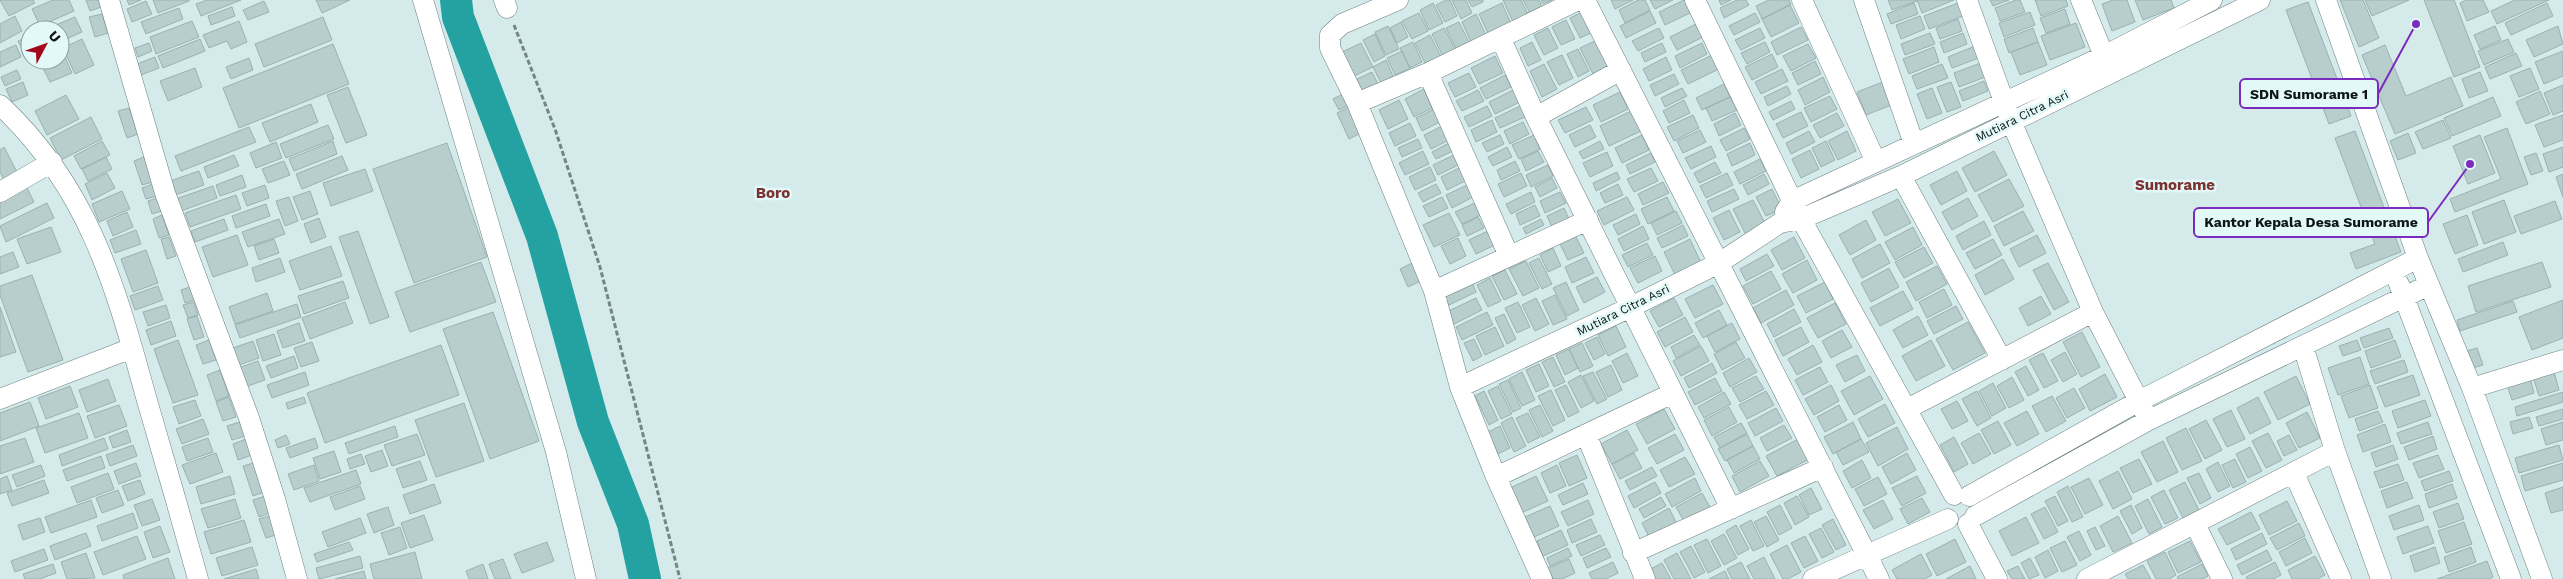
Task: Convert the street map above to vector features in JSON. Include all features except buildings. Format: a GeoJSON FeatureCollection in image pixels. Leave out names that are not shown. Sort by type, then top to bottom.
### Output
{"type":"FeatureCollection","features":[{"type":"Feature","properties":{"kind":"street"},"geometry":{"type":"LineString","coordinates":[[109,0],[165,193],[249,418],[275,499],[297,579]]}},
{"type":"Feature","properties":{"kind":"street"},"geometry":{"type":"LineString","coordinates":[[423,0],[556,452],[586,579]]}},
{"type":"Feature","properties":{"kind":"street"},"geometry":{"type":"LineString","coordinates":[[1398,0],[1342,24],[1330,35],[1330,48],[1357,103],[1434,291],[1460,387],[1496,477],[1542,579]]}},
{"type":"Feature","properties":{"kind":"street"},"geometry":{"type":"LineString","coordinates":[[1357,103],[1501,39],[1578,0]]}},
{"type":"Feature","properties":{"kind":"street"},"geometry":{"type":"LineString","coordinates":[[1585,0],[1879,579]]}},
{"type":"Feature","properties":{"kind":"street"},"geometry":{"type":"LineString","coordinates":[[1695,0],[1801,219],[1907,409],[1961,496],[1974,501],[1971,520],[1997,579]]}},
{"type":"Feature","properties":{"kind":"street"},"geometry":{"type":"LineString","coordinates":[[1802,0],[1876,162]]}},
{"type":"Feature","properties":{"kind":"street"},"geometry":{"type":"LineString","coordinates":[[1864,0],[1914,144]]}},
{"type":"Feature","properties":{"kind":"street"},"geometry":{"type":"LineString","coordinates":[[1967,0],[2008,112],[2093,312],[2149,420]]}},
{"type":"Feature","properties":{"kind":"street"},"geometry":{"type":"LineString","coordinates":[[2081,0],[2104,56]]}},
{"type":"Feature","properties":{"kind":"street","name":"Mutiara Citra Asri"},"geometry":{"type":"LineString","coordinates":[[1460,387],[1631,308],[1719,263],[1780,223],[1801,219],[1901,176],[2189,5],[2212,0]]}},
{"type":"Feature","properties":{"kind":"street","name":"Mutiara Citra Asri"},"geometry":{"type":"LineString","coordinates":[[1780,223],[1792,200],[1914,144],[2008,112],[2260,0]]}},
{"type":"Feature","properties":{"kind":"street"},"geometry":{"type":"LineString","coordinates":[[2326,0],[2418,258],[2472,388],[2542,579]]}},
{"type":"Feature","properties":{"kind":"street"},"geometry":{"type":"LineString","coordinates":[[1501,39],[1536,117],[1731,509]]}},
{"type":"Feature","properties":{"kind":"street"},"geometry":{"type":"LineString","coordinates":[[1536,117],[1621,70]]}},
{"type":"Feature","properties":{"kind":"street"},"geometry":{"type":"LineString","coordinates":[[1428,73],[1510,256]]}},
{"type":"Feature","properties":{"kind":"street"},"geometry":{"type":"LineString","coordinates":[[0,105],[52,162],[88,220],[105,260],[132,348],[197,579]]}},
{"type":"Feature","properties":{"kind":"street"},"geometry":{"type":"LineString","coordinates":[[0,192],[52,162]]}},
{"type":"Feature","properties":{"kind":"street"},"geometry":{"type":"LineString","coordinates":[[1901,176],[2002,360]]}},
{"type":"Feature","properties":{"kind":"street"},"geometry":{"type":"LineString","coordinates":[[1434,291],[1588,220]]}},
{"type":"Feature","properties":{"kind":"street"},"geometry":{"type":"LineString","coordinates":[[2418,258],[2139,401],[1946,503],[1945,514],[1948,519],[1957,525],[1971,520],[2149,420],[2429,285]]}},
{"type":"Feature","properties":{"kind":"street"},"geometry":{"type":"LineString","coordinates":[[2395,270],[2403,297],[2511,579]]}},
{"type":"Feature","properties":{"kind":"street"},"geometry":{"type":"LineString","coordinates":[[1907,409],[2093,312]]}},
{"type":"Feature","properties":{"kind":"street"},"geometry":{"type":"LineString","coordinates":[[2303,346],[2335,451],[2381,579]]}},
{"type":"Feature","properties":{"kind":"street"},"geometry":{"type":"LineString","coordinates":[[0,399],[132,348]]}},
{"type":"Feature","properties":{"kind":"street"},"geometry":{"type":"LineString","coordinates":[[2472,388],[2563,360]]}},
{"type":"Feature","properties":{"kind":"street"},"geometry":{"type":"LineString","coordinates":[[1496,477],[1673,393]]}},
{"type":"Feature","properties":{"kind":"street"},"geometry":{"type":"LineString","coordinates":[[1586,434],[1645,579]]}},
{"type":"Feature","properties":{"kind":"street"},"geometry":{"type":"LineString","coordinates":[[2087,579],[2114,573],[2195,524],[2335,451]]}},
{"type":"Feature","properties":{"kind":"street"},"geometry":{"type":"LineString","coordinates":[[1633,553],[1823,468]]}},
{"type":"Feature","properties":{"kind":"street"},"geometry":{"type":"LineString","coordinates":[[2294,473],[2341,579]]}},
{"type":"Feature","properties":{"kind":"street"},"geometry":{"type":"LineString","coordinates":[[1813,579],[1948,519]]}},
{"type":"Feature","properties":{"kind":"street"},"geometry":{"type":"LineString","coordinates":[[2195,524],[2222,579]]}},
{"type":"Feature","properties":{"kind":"path"},"geometry":{"type":"LineString","coordinates":[[506,4],[555,129],[600,267],[680,579]]}},
{"type":"Feature","properties":{"kind":"waterway"},"geometry":{"type":"LineString","coordinates":[[456,0],[458,17],[542,236],[593,422],[633,524],[645,579]]}},
{"type":"Feature","properties":{"kind":"place","name":"SDN Sumorame 1"},"geometry":{"type":"Point","coordinates":[2416,24]}},
{"type":"Feature","properties":{"kind":"place","name":"Kantor Kepala Desa Sumorame"},"geometry":{"type":"Point","coordinates":[2470,164]}},
{"type":"Feature","properties":{"kind":"district","name":"Sumorame"},"geometry":{"type":"Point","coordinates":[2175,185]}},
{"type":"Feature","properties":{"kind":"district","name":"Boro"},"geometry":{"type":"Point","coordinates":[773,193]}}]}
